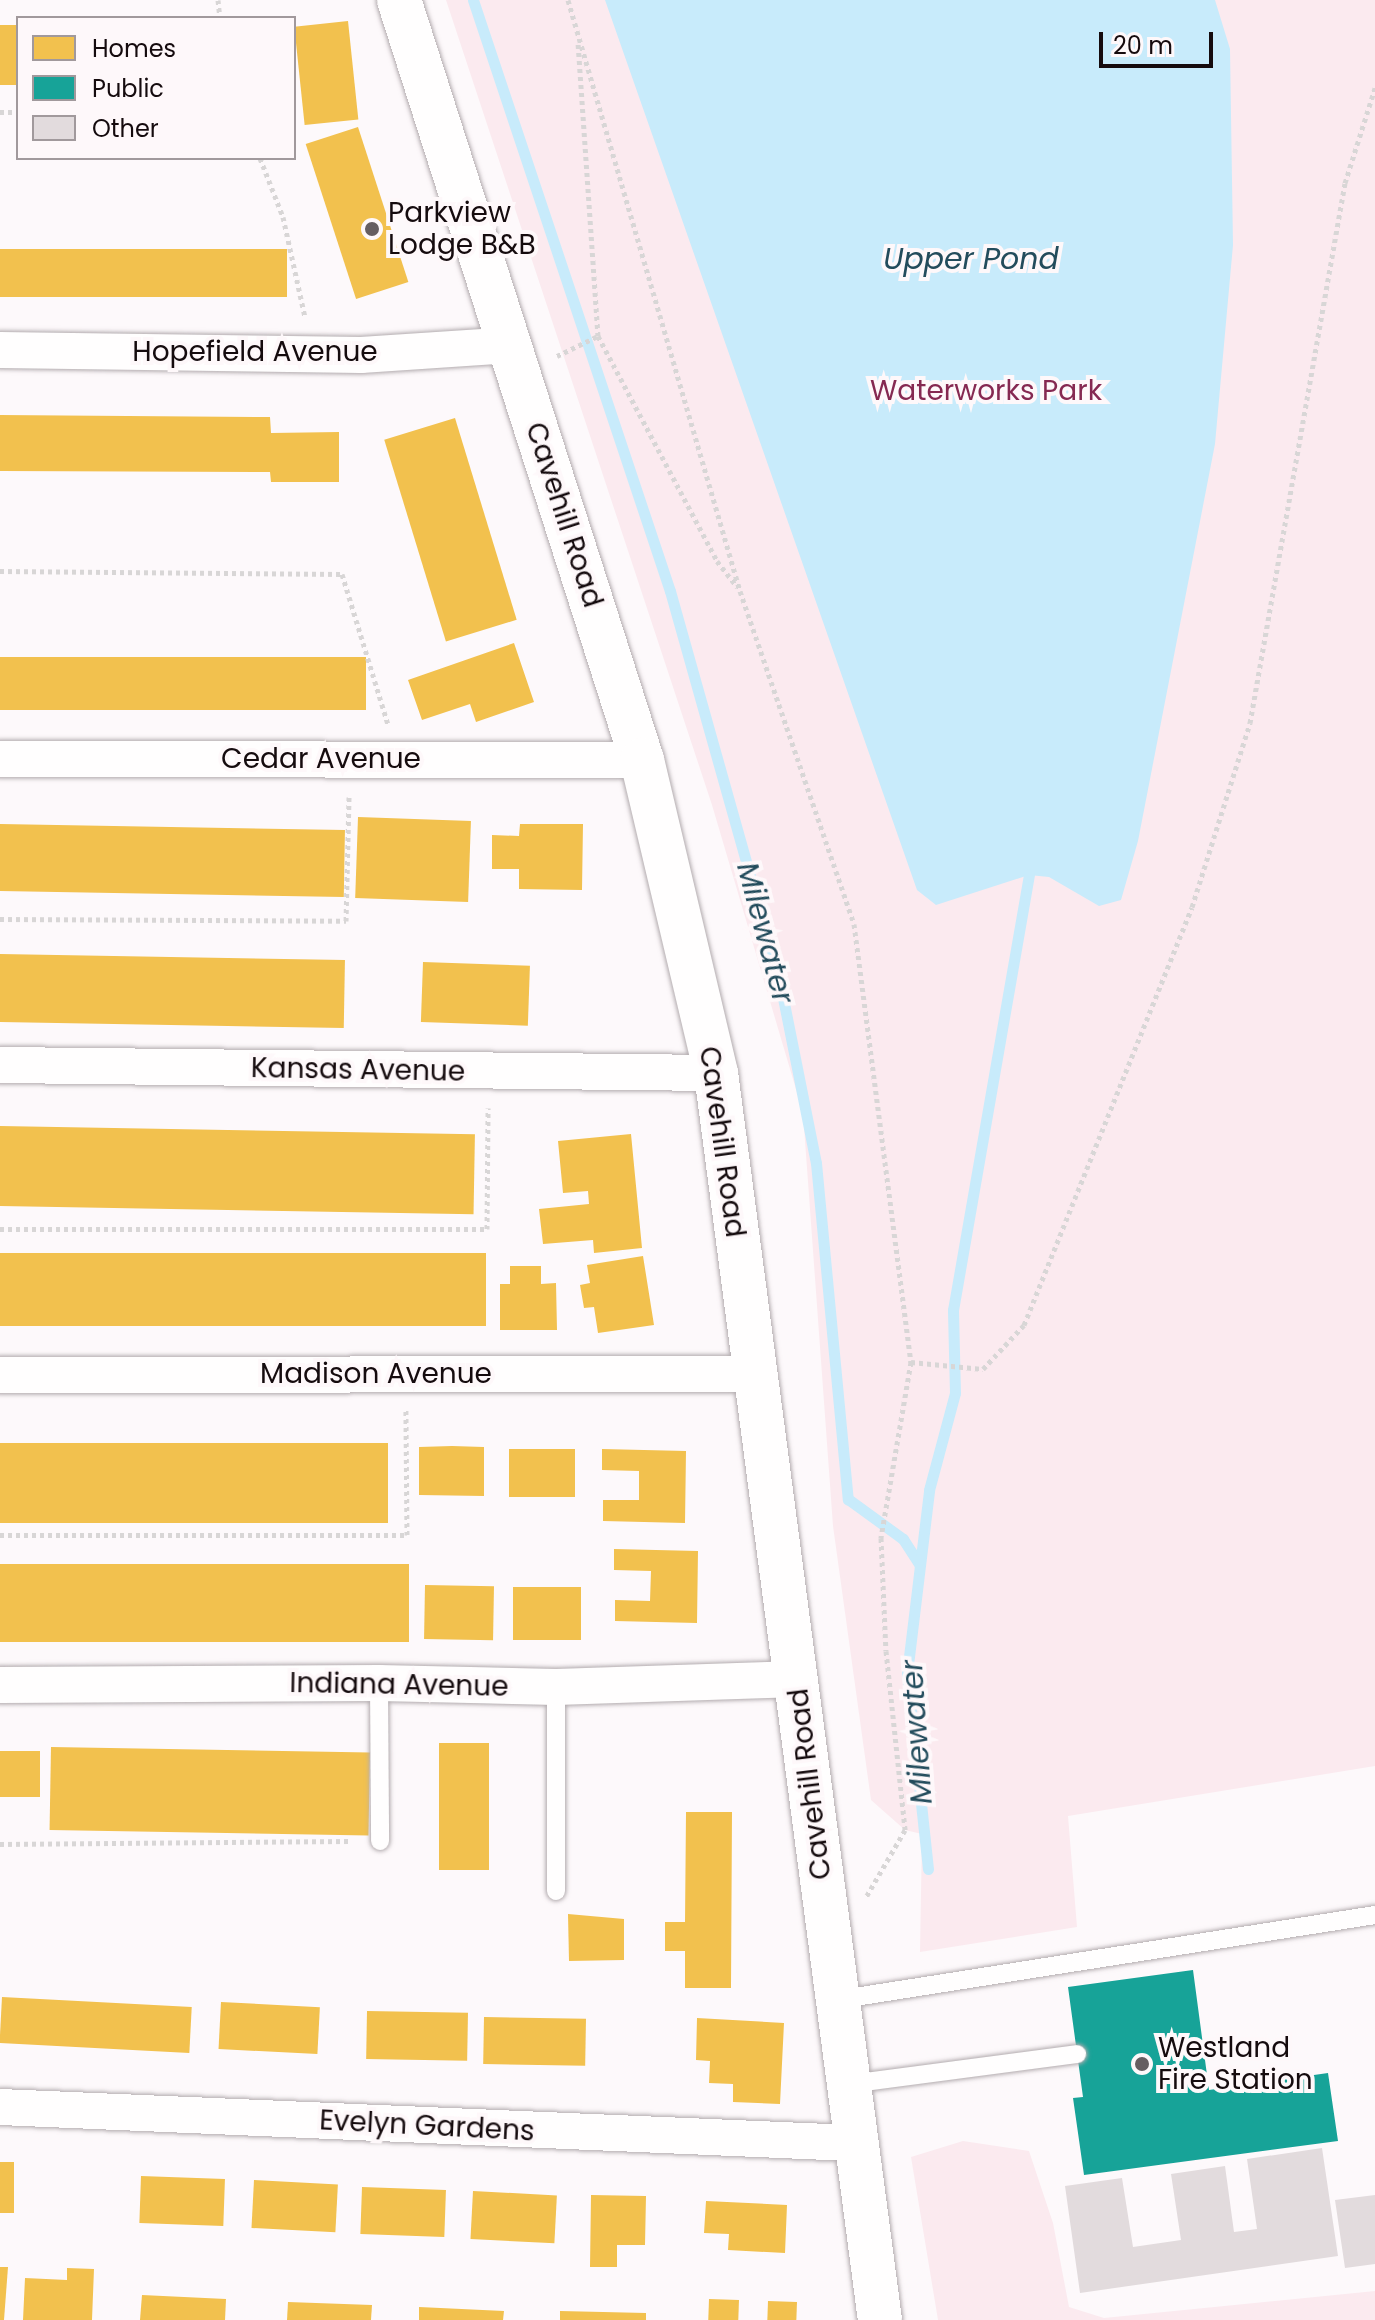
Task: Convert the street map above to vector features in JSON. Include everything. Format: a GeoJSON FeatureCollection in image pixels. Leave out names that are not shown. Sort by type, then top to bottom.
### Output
{"type":"FeatureCollection","features":[{"type":"Feature","properties":{"kind":"main road","name":"Cavehill Road"},"geometry":{"type":"LineString","coordinates":[[399,0],[642,760],[716,1073],[752,1374],[798,1679],[853,2143],[880,2320]]}},
{"type":"Feature","properties":{"kind":"street","name":"Hopefield Avenue"},"geometry":{"type":"LineString","coordinates":[[0,350],[304,354],[510,345]]}},
{"type":"Feature","properties":{"kind":"street","name":"Cedar Avenue"},"geometry":{"type":"LineString","coordinates":[[0,759],[642,760]]}},
{"type":"Feature","properties":{"kind":"street","name":"Kansas Avenue"},"geometry":{"type":"LineString","coordinates":[[0,1065],[716,1073]]}},
{"type":"Feature","properties":{"kind":"street","name":"Madison Avenue"},"geometry":{"type":"LineString","coordinates":[[0,1375],[752,1374]]}},
{"type":"Feature","properties":{"kind":"street","name":"Indiana Avenue"},"geometry":{"type":"LineString","coordinates":[[0,1685],[379,1683],[556,1687],[798,1679]]}},
{"type":"Feature","properties":{"kind":"street","name":"Evelyn Gardens"},"geometry":{"type":"LineString","coordinates":[[0,2107],[853,2143]]}},
{"type":"Feature","properties":{"kind":"lane"},"geometry":{"type":"LineString","coordinates":[[379,1683],[380,1841]]}},
{"type":"Feature","properties":{"kind":"lane"},"geometry":{"type":"LineString","coordinates":[[556,1687],[556,1891]]}},
{"type":"Feature","properties":{"kind":"lane"},"geometry":{"type":"LineString","coordinates":[[836,2000],[1375,1915]]}},
{"type":"Feature","properties":{"kind":"lane"},"geometry":{"type":"LineString","coordinates":[[847,2084],[1077,2054]]}},
{"type":"Feature","properties":{"kind":"path"},"geometry":{"type":"LineString","coordinates":[[568,0],[740,591],[854,924],[911,1362],[881,1538],[886,1651],[905,1830],[865,1899]]}},
{"type":"Feature","properties":{"kind":"path"},"geometry":{"type":"LineString","coordinates":[[578,36],[576,80],[596,336],[717,561],[740,591]]}},
{"type":"Feature","properties":{"kind":"path"},"geometry":{"type":"LineString","coordinates":[[911,1362],[983,1369],[1024,1325],[1192,907],[1250,723],[1345,183],[1375,88]]}},
{"type":"Feature","properties":{"kind":"path"},"geometry":{"type":"LineString","coordinates":[[261,160],[283,217],[305,319],[304,354]]}},
{"type":"Feature","properties":{"kind":"path"},"geometry":{"type":"LineString","coordinates":[[564,352],[596,336]]}},
{"type":"Feature","properties":{"kind":"path"},"geometry":{"type":"LineString","coordinates":[[0,571],[342,574],[398,759]]}},
{"type":"Feature","properties":{"kind":"path"},"geometry":{"type":"LineString","coordinates":[[0,919],[346,921],[350,760]]}},
{"type":"Feature","properties":{"kind":"path"},"geometry":{"type":"LineString","coordinates":[[0,1229],[487,1229],[489,1071]]}},
{"type":"Feature","properties":{"kind":"path"},"geometry":{"type":"LineString","coordinates":[[0,1535],[407,1535],[405,1374]]}},
{"type":"Feature","properties":{"kind":"path"},"geometry":{"type":"LineString","coordinates":[[0,1844],[380,1841]]}},
{"type":"Feature","properties":{"kind":"green space","name":"Waterworks Park"},"geometry":{"type":"Polygon","coordinates":[[[446,0],[1375,0],[1375,1766],[1068,1816],[1077,1927],[920,1952],[922,1834],[905,1830],[871,1800],[833,1526],[803,1113],[712,805],[446,0]]]}},
{"type":"Feature","properties":{"kind":"green space"},"geometry":{"type":"Polygon","coordinates":[[[963,2141],[1029,2151],[1053,2223],[1069,2307],[1104,2318],[1375,2291],[1375,2320],[938,2320],[911,2157],[963,2141]]]}},
{"type":"Feature","properties":{"kind":"water","name":"Upper Pond"},"geometry":{"type":"Polygon","coordinates":[[[605,0],[1215,0],[1230,49],[1233,245],[1215,444],[1138,841],[1121,900],[1099,906],[1049,877],[1029,875],[936,905],[917,890],[605,0]]]}},
{"type":"Feature","properties":{"kind":"building: Homes"},"geometry":{"type":"Polygon","coordinates":[[[348,21],[358,119],[305,125],[296,26],[348,21]]]}},
{"type":"Feature","properties":{"kind":"building: Homes"},"geometry":{"type":"Polygon","coordinates":[[[0,25],[16,25],[16,85],[0,85],[0,25]]]}},
{"type":"Feature","properties":{"kind":"building: Homes"},"geometry":{"type":"Polygon","coordinates":[[[358,127],[408,282],[356,299],[306,144],[358,127]]]}},
{"type":"Feature","properties":{"kind":"building: Homes"},"geometry":{"type":"Polygon","coordinates":[[[0,249],[287,249],[287,297],[0,297],[0,249]]]}},
{"type":"Feature","properties":{"kind":"building: Homes"},"geometry":{"type":"Polygon","coordinates":[[[0,415],[270,417],[271,433],[339,432],[339,482],[271,482],[270,472],[0,471],[0,415]]]}},
{"type":"Feature","properties":{"kind":"building: Homes"},"geometry":{"type":"Polygon","coordinates":[[[455,418],[517,620],[446,641],[384,440],[455,418]]]}},
{"type":"Feature","properties":{"kind":"building: Homes"},"geometry":{"type":"Polygon","coordinates":[[[514,643],[534,702],[476,722],[470,704],[422,720],[408,680],[514,643]]]}},
{"type":"Feature","properties":{"kind":"building: Homes"},"geometry":{"type":"Polygon","coordinates":[[[0,657],[366,657],[366,710],[0,710],[0,657]]]}},
{"type":"Feature","properties":{"kind":"building: Homes"},"geometry":{"type":"Polygon","coordinates":[[[358,817],[471,821],[468,902],[355,898],[358,817]]]}},
{"type":"Feature","properties":{"kind":"building: Homes"},"geometry":{"type":"Polygon","coordinates":[[[0,824],[345,830],[344,897],[0,891],[0,824]]]}},
{"type":"Feature","properties":{"kind":"building: Homes"},"geometry":{"type":"Polygon","coordinates":[[[520,824],[583,824],[582,890],[519,889],[519,869],[492,869],[492,835],[519,836],[520,824]]]}},
{"type":"Feature","properties":{"kind":"building: Homes"},"geometry":{"type":"Polygon","coordinates":[[[0,954],[345,960],[344,1028],[0,1022],[0,954]]]}},
{"type":"Feature","properties":{"kind":"building: Homes"},"geometry":{"type":"Polygon","coordinates":[[[423,962],[530,966],[528,1026],[421,1022],[423,962]]]}},
{"type":"Feature","properties":{"kind":"building: Homes"},"geometry":{"type":"Polygon","coordinates":[[[0,1126],[475,1134],[474,1214],[0,1206],[0,1126]]]}},
{"type":"Feature","properties":{"kind":"building: Homes"},"geometry":{"type":"Polygon","coordinates":[[[631,1134],[642,1248],[594,1253],[593,1240],[543,1244],[539,1209],[589,1204],[588,1191],[563,1193],[558,1141],[631,1134]]]}},
{"type":"Feature","properties":{"kind":"building: Homes"},"geometry":{"type":"Polygon","coordinates":[[[0,1253],[486,1253],[486,1326],[0,1326],[0,1253]]]}},
{"type":"Feature","properties":{"kind":"building: Homes"},"geometry":{"type":"Polygon","coordinates":[[[643,1256],[654,1325],[598,1333],[594,1307],[584,1308],[580,1285],[590,1283],[587,1265],[643,1256]]]}},
{"type":"Feature","properties":{"kind":"building: Homes"},"geometry":{"type":"Polygon","coordinates":[[[510,1266],[541,1266],[541,1284],[556,1283],[557,1330],[500,1330],[500,1284],[510,1284],[510,1266]]]}},
{"type":"Feature","properties":{"kind":"building: Homes"},"geometry":{"type":"Polygon","coordinates":[[[0,1443],[388,1443],[388,1523],[0,1523],[0,1443]]]}},
{"type":"Feature","properties":{"kind":"building: Homes"},"geometry":{"type":"Polygon","coordinates":[[[419,1447],[484,1447],[484,1496],[419,1495],[419,1447]]]}},
{"type":"Feature","properties":{"kind":"building: Homes"},"geometry":{"type":"Polygon","coordinates":[[[509,1449],[575,1449],[575,1497],[509,1497],[509,1449]]]}},
{"type":"Feature","properties":{"kind":"building: Homes"},"geometry":{"type":"Polygon","coordinates":[[[602,1449],[686,1451],[685,1523],[603,1521],[603,1500],[639,1500],[639,1471],[602,1470],[602,1449]]]}},
{"type":"Feature","properties":{"kind":"building: Homes"},"geometry":{"type":"Polygon","coordinates":[[[614,1549],[698,1551],[697,1623],[615,1621],[615,1600],[650,1601],[651,1571],[614,1570],[614,1549]]]}},
{"type":"Feature","properties":{"kind":"building: Homes"},"geometry":{"type":"Polygon","coordinates":[[[0,1564],[409,1564],[409,1642],[0,1642],[0,1564]]]}},
{"type":"Feature","properties":{"kind":"building: Homes"},"geometry":{"type":"Polygon","coordinates":[[[425,1585],[494,1586],[493,1640],[424,1639],[425,1585]]]}},
{"type":"Feature","properties":{"kind":"building: Homes"},"geometry":{"type":"Polygon","coordinates":[[[513,1587],[581,1587],[581,1640],[513,1640],[513,1587]]]}},
{"type":"Feature","properties":{"kind":"building: Homes"},"geometry":{"type":"Polygon","coordinates":[[[439,1743],[489,1743],[489,1870],[439,1870],[439,1743]]]}},
{"type":"Feature","properties":{"kind":"building: Homes"},"geometry":{"type":"Polygon","coordinates":[[[51,1747],[370,1753],[369,1836],[50,1830],[51,1747]]]}},
{"type":"Feature","properties":{"kind":"building: Homes"},"geometry":{"type":"Polygon","coordinates":[[[0,1751],[40,1751],[40,1797],[0,1797],[0,1751]]]}},
{"type":"Feature","properties":{"kind":"building: Homes"},"geometry":{"type":"Polygon","coordinates":[[[686,1812],[732,1812],[731,1988],[685,1988],[685,1951],[665,1951],[665,1922],[685,1922],[686,1812]]]}},
{"type":"Feature","properties":{"kind":"building: Homes"},"geometry":{"type":"Polygon","coordinates":[[[568,1914],[624,1919],[624,1960],[569,1961],[568,1914]]]}},
{"type":"Feature","properties":{"kind":"building: Homes"},"geometry":{"type":"Polygon","coordinates":[[[2,1997],[192,2007],[189,2053],[0,2043],[2,1997]]]}},
{"type":"Feature","properties":{"kind":"building: Homes"},"geometry":{"type":"Polygon","coordinates":[[[221,2002],[320,2007],[317,2054],[219,2049],[221,2002]]]}},
{"type":"Feature","properties":{"kind":"building: Homes"},"geometry":{"type":"Polygon","coordinates":[[[367,2011],[468,2013],[467,2061],[366,2059],[367,2011]]]}},
{"type":"Feature","properties":{"kind":"building: Homes"},"geometry":{"type":"Polygon","coordinates":[[[484,2017],[586,2019],[585,2066],[483,2064],[484,2017]]]}},
{"type":"Feature","properties":{"kind":"building: Homes"},"geometry":{"type":"Polygon","coordinates":[[[697,2018],[784,2023],[780,2104],[733,2102],[733,2084],[709,2083],[710,2061],[696,2060],[697,2018]]]}},
{"type":"Feature","properties":{"kind":"building: Homes"},"geometry":{"type":"Polygon","coordinates":[[[0,2162],[14,2162],[14,2213],[0,2213],[0,2162]]]}},
{"type":"Feature","properties":{"kind":"building: Homes"},"geometry":{"type":"Polygon","coordinates":[[[141,2176],[225,2179],[223,2226],[139,2223],[141,2176]]]}},
{"type":"Feature","properties":{"kind":"building: Homes"},"geometry":{"type":"Polygon","coordinates":[[[254,2180],[338,2184],[335,2232],[251,2228],[254,2180]]]}},
{"type":"Feature","properties":{"kind":"building: Homes"},"geometry":{"type":"Polygon","coordinates":[[[362,2187],[446,2190],[444,2237],[360,2234],[362,2187]]]}},
{"type":"Feature","properties":{"kind":"building: Homes"},"geometry":{"type":"Polygon","coordinates":[[[473,2191],[557,2195],[554,2243],[470,2239],[473,2191]]]}},
{"type":"Feature","properties":{"kind":"building: Homes"},"geometry":{"type":"Polygon","coordinates":[[[591,2195],[646,2196],[645,2245],[617,2245],[617,2267],[590,2267],[591,2195]]]}},
{"type":"Feature","properties":{"kind":"building: Homes"},"geometry":{"type":"Polygon","coordinates":[[[706,2201],[787,2205],[785,2253],[728,2250],[729,2234],[704,2233],[706,2201]]]}},
{"type":"Feature","properties":{"kind":"building: Homes"},"geometry":{"type":"Polygon","coordinates":[[[0,2267],[8,2267],[4,2320],[0,2320],[0,2267]]]}},
{"type":"Feature","properties":{"kind":"building: Homes"},"geometry":{"type":"Polygon","coordinates":[[[67,2268],[94,2269],[92,2320],[23,2320],[25,2278],[67,2280],[67,2268]]]}},
{"type":"Feature","properties":{"kind":"building: Homes"},"geometry":{"type":"Polygon","coordinates":[[[142,2295],[226,2299],[225,2320],[140,2320],[142,2295]]]}},
{"type":"Feature","properties":{"kind":"building: Homes"},"geometry":{"type":"Polygon","coordinates":[[[709,2299],[739,2300],[738,2320],[708,2320],[709,2299]]]}},
{"type":"Feature","properties":{"kind":"building: Homes"},"geometry":{"type":"Polygon","coordinates":[[[768,2301],[797,2302],[796,2320],[767,2320],[768,2301]]]}},
{"type":"Feature","properties":{"kind":"building: Homes"},"geometry":{"type":"Polygon","coordinates":[[[288,2302],[372,2305],[371,2320],[287,2320],[288,2302]]]}},
{"type":"Feature","properties":{"kind":"building: Homes"},"geometry":{"type":"Polygon","coordinates":[[[419,2307],[504,2311],[503,2320],[419,2320],[419,2307]]]}},
{"type":"Feature","properties":{"kind":"building: Homes"},"geometry":{"type":"Polygon","coordinates":[[[560,2311],[646,2313],[646,2320],[560,2320],[560,2311]]]}},
{"type":"Feature","properties":{"kind":"building: Public","name":"Westland Fire Station"},"geometry":{"type":"Polygon","coordinates":[[[1193,1970],[1209,2090],[1328,2073],[1338,2141],[1084,2175],[1073,2098],[1083,2097],[1068,1987],[1193,1970]]]}},
{"type":"Feature","properties":{"kind":"building: Other"},"geometry":{"type":"Polygon","coordinates":[[[1322,2148],[1338,2256],[1080,2293],[1065,2186],[1122,2178],[1133,2247],[1181,2240],[1171,2174],[1225,2166],[1234,2232],[1257,2229],[1247,2159],[1322,2148]]]}},
{"type":"Feature","properties":{"kind":"building: Other"},"geometry":{"type":"Polygon","coordinates":[[[1375,2195],[1375,2264],[1345,2268],[1335,2200],[1375,2195]]]}},
{"type":"Feature","properties":{"kind":"waterway","name":"Milewater"},"geometry":{"type":"LineString","coordinates":[[473,0],[670,591],[779,978],[816,1163],[848,1499],[903,1539],[919,1564]]}},
{"type":"Feature","properties":{"kind":"waterway"},"geometry":{"type":"LineString","coordinates":[[928,1869],[907,1673],[929,1490],[955,1393],[953,1310],[1029,875]]}},
{"type":"Feature","properties":{"kind":"place","name":"Parkview Lodge B&B"},"geometry":{"type":"Point","coordinates":[372,229]}},
{"type":"Feature","properties":{"kind":"place","name":"Westland Fire Station"},"geometry":{"type":"Point","coordinates":[1142,2064]}}]}
